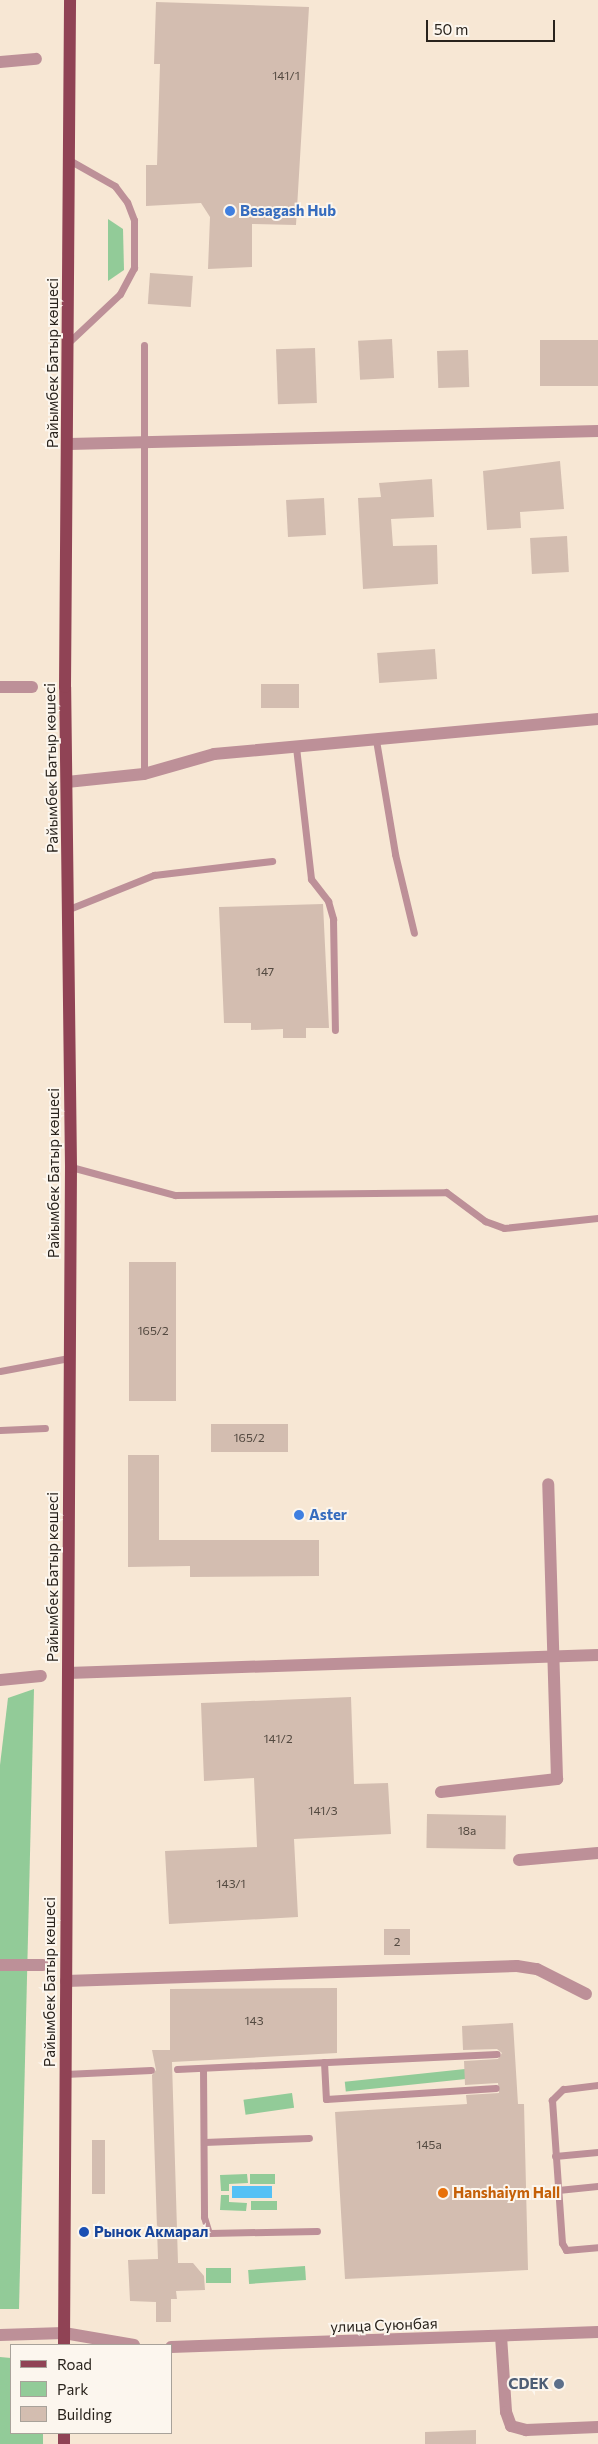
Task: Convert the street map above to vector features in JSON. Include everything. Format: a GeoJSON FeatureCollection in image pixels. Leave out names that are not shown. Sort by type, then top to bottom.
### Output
{"type":"FeatureCollection","features":[{"type":"Feature","properties":{"kind":"main road","name":"Райымбек Батыр көшесі"},"geometry":{"type":"LineString","coordinates":[[64,2339],[71,1167],[66,782],[70,0]]}},
{"type":"Feature","properties":{"kind":"street"},"geometry":{"type":"LineString","coordinates":[[0,62],[36,59]]}},
{"type":"Feature","properties":{"kind":"street"},"geometry":{"type":"LineString","coordinates":[[69,444],[598,431]]}},
{"type":"Feature","properties":{"kind":"street"},"geometry":{"type":"LineString","coordinates":[[0,687],[32,687]]}},
{"type":"Feature","properties":{"kind":"street"},"geometry":{"type":"LineString","coordinates":[[66,782],[144,774],[214,754],[598,720]]}},
{"type":"Feature","properties":{"kind":"street"},"geometry":{"type":"LineString","coordinates":[[441,1792],[556,1779],[548,1484]]}},
{"type":"Feature","properties":{"kind":"street"},"geometry":{"type":"LineString","coordinates":[[68,1673],[598,1655]]}},
{"type":"Feature","properties":{"kind":"street"},"geometry":{"type":"LineString","coordinates":[[0,1680],[41,1676]]}},
{"type":"Feature","properties":{"kind":"street"},"geometry":{"type":"LineString","coordinates":[[519,1860],[598,1853]]}},
{"type":"Feature","properties":{"kind":"street"},"geometry":{"type":"LineString","coordinates":[[0,1965],[43,1965]]}},
{"type":"Feature","properties":{"kind":"street"},"geometry":{"type":"LineString","coordinates":[[66,1981],[516,1966],[537,1969],[586,1994]]}},
{"type":"Feature","properties":{"kind":"street","name":"улица Суюнбая"},"geometry":{"type":"LineString","coordinates":[[172,2347],[598,2332]]}},
{"type":"Feature","properties":{"kind":"street"},"geometry":{"type":"LineString","coordinates":[[0,2335],[122,2344]]}},
{"type":"Feature","properties":{"kind":"street"},"geometry":{"type":"LineString","coordinates":[[501,2336],[506,2412],[512,2426],[526,2430],[598,2428]]}},
{"type":"Feature","properties":{"kind":"lane"},"geometry":{"type":"LineString","coordinates":[[69,160],[115,186],[126,202],[134,220],[134,258],[120,294],[69,342]]}},
{"type":"Feature","properties":{"kind":"lane"},"geometry":{"type":"LineString","coordinates":[[144,345],[146,442],[144,774]]}},
{"type":"Feature","properties":{"kind":"lane"},"geometry":{"type":"LineString","coordinates":[[376,740],[395,854],[414,933]]}},
{"type":"Feature","properties":{"kind":"lane"},"geometry":{"type":"LineString","coordinates":[[296,747],[312,879],[328,901],[333,918],[335,1030]]}},
{"type":"Feature","properties":{"kind":"lane"},"geometry":{"type":"LineString","coordinates":[[69,909],[154,875],[272,861]]}},
{"type":"Feature","properties":{"kind":"lane"},"geometry":{"type":"LineString","coordinates":[[71,1167],[175,1195],[446,1192],[485,1221],[504,1228],[598,1218]]}},
{"type":"Feature","properties":{"kind":"lane"},"geometry":{"type":"LineString","coordinates":[[0,1371],[69,1358]]}},
{"type":"Feature","properties":{"kind":"lane"},"geometry":{"type":"LineString","coordinates":[[0,1430],[45,1428]]}},
{"type":"Feature","properties":{"kind":"lane"},"geometry":{"type":"LineString","coordinates":[[177,2069],[497,2054]]}},
{"type":"Feature","properties":{"kind":"lane"},"geometry":{"type":"LineString","coordinates":[[324,2062],[326,2099],[496,2088]]}},
{"type":"Feature","properties":{"kind":"lane"},"geometry":{"type":"LineString","coordinates":[[203,2068],[204,2217],[209,2233],[223,2236],[317,2232]]}},
{"type":"Feature","properties":{"kind":"lane"},"geometry":{"type":"LineString","coordinates":[[65,2074],[151,2070]]}},
{"type":"Feature","properties":{"kind":"lane"},"geometry":{"type":"LineString","coordinates":[[598,2085],[555,2092],[555,2156],[566,2250],[598,2247]]}},
{"type":"Feature","properties":{"kind":"lane"},"geometry":{"type":"LineString","coordinates":[[204,2142],[309,2138]]}},
{"type":"Feature","properties":{"kind":"lane"},"geometry":{"type":"LineString","coordinates":[[555,2156],[598,2152]]}},
{"type":"Feature","properties":{"kind":"lane"},"geometry":{"type":"LineString","coordinates":[[558,2190],[598,2186]]}},
{"type":"Feature","properties":{"kind":"green space"},"geometry":{"type":"Polygon","coordinates":[[[108,219],[123,229],[124,270],[108,281],[108,219]]]}},
{"type":"Feature","properties":{"kind":"green space"},"geometry":{"type":"Polygon","coordinates":[[[34,1689],[19,2309],[0,2309],[0,1765],[8,1698],[34,1689]]]}},
{"type":"Feature","properties":{"kind":"green space"},"geometry":{"type":"Polygon","coordinates":[[[484,2067],[485,2077],[346,2092],[345,2082],[484,2067]]]}},
{"type":"Feature","properties":{"kind":"green space"},"geometry":{"type":"Polygon","coordinates":[[[292,2093],[294,2108],[246,2115],[243,2100],[292,2093]]]}},
{"type":"Feature","properties":{"kind":"green space"},"geometry":{"type":"Polygon","coordinates":[[[247,2174],[248,2183],[229,2184],[229,2191],[221,2191],[220,2175],[247,2174]]]}},
{"type":"Feature","properties":{"kind":"green space"},"geometry":{"type":"Polygon","coordinates":[[[250,2174],[275,2174],[275,2184],[250,2184],[250,2174]]]}},
{"type":"Feature","properties":{"kind":"green space"},"geometry":{"type":"Polygon","coordinates":[[[221,2195],[229,2195],[229,2202],[247,2203],[246,2211],[220,2210],[221,2195]]]}},
{"type":"Feature","properties":{"kind":"green space"},"geometry":{"type":"Polygon","coordinates":[[[251,2201],[277,2201],[277,2210],[251,2210],[251,2201]]]}},
{"type":"Feature","properties":{"kind":"green space"},"geometry":{"type":"Polygon","coordinates":[[[305,2266],[306,2280],[249,2284],[248,2270],[305,2266]]]}},
{"type":"Feature","properties":{"kind":"green space"},"geometry":{"type":"Polygon","coordinates":[[[206,2268],[231,2268],[231,2283],[206,2283],[206,2268]]]}},
{"type":"Feature","properties":{"kind":"green space"},"geometry":{"type":"Polygon","coordinates":[[[0,2357],[10,2358],[10,2434],[43,2434],[43,2444],[0,2444],[0,2357]]]}},
{"type":"Feature","properties":{"kind":"water"},"geometry":{"type":"Polygon","coordinates":[[[232,2186],[272,2186],[272,2198],[232,2198],[232,2186]]]}},
{"type":"Feature","properties":{"kind":"building"},"geometry":{"type":"Polygon","coordinates":[[[156,2],[309,7],[296,225],[252,224],[252,267],[208,269],[210,217],[201,203],[146,206],[146,165],[157,165],[160,64],[154,64],[156,2]]]}},
{"type":"Feature","properties":{"kind":"building"},"geometry":{"type":"Polygon","coordinates":[[[150,273],[193,276],[191,307],[148,304],[150,273]]]}},
{"type":"Feature","properties":{"kind":"building"},"geometry":{"type":"Polygon","coordinates":[[[392,339],[394,378],[360,380],[358,341],[392,339]]]}},
{"type":"Feature","properties":{"kind":"building"},"geometry":{"type":"Polygon","coordinates":[[[540,340],[598,340],[598,386],[540,386],[540,340]]]}},
{"type":"Feature","properties":{"kind":"building"},"geometry":{"type":"Polygon","coordinates":[[[315,348],[317,403],[278,404],[276,349],[315,348]]]}},
{"type":"Feature","properties":{"kind":"building"},"geometry":{"type":"Polygon","coordinates":[[[468,350],[469,387],[438,388],[437,351],[468,350]]]}},
{"type":"Feature","properties":{"kind":"building"},"geometry":{"type":"Polygon","coordinates":[[[560,461],[564,509],[520,512],[521,528],[487,530],[483,471],[560,461]]]}},
{"type":"Feature","properties":{"kind":"building"},"geometry":{"type":"Polygon","coordinates":[[[432,479],[434,517],[391,519],[393,546],[437,545],[438,584],[363,589],[358,498],[381,497],[379,483],[432,479]]]}},
{"type":"Feature","properties":{"kind":"building"},"geometry":{"type":"Polygon","coordinates":[[[324,498],[326,535],[288,537],[286,500],[324,498]]]}},
{"type":"Feature","properties":{"kind":"building"},"geometry":{"type":"Polygon","coordinates":[[[567,536],[569,572],[532,574],[530,538],[567,536]]]}},
{"type":"Feature","properties":{"kind":"building"},"geometry":{"type":"Polygon","coordinates":[[[435,649],[437,679],[379,683],[377,653],[435,649]]]}},
{"type":"Feature","properties":{"kind":"building"},"geometry":{"type":"Polygon","coordinates":[[[261,684],[299,684],[299,708],[261,708],[261,684]]]}},
{"type":"Feature","properties":{"kind":"building"},"geometry":{"type":"Polygon","coordinates":[[[323,904],[329,1028],[306,1028],[306,1038],[283,1038],[283,1029],[251,1030],[251,1023],[224,1023],[219,907],[323,904]]]}},
{"type":"Feature","properties":{"kind":"building"},"geometry":{"type":"Polygon","coordinates":[[[129,1262],[176,1262],[176,1401],[129,1401],[129,1262]]]}},
{"type":"Feature","properties":{"kind":"building"},"geometry":{"type":"Polygon","coordinates":[[[211,1424],[288,1424],[288,1452],[211,1452],[211,1424]]]}},
{"type":"Feature","properties":{"kind":"building"},"geometry":{"type":"Polygon","coordinates":[[[128,1455],[159,1455],[159,1540],[319,1540],[319,1576],[190,1577],[190,1566],[128,1567],[128,1455]]]}},
{"type":"Feature","properties":{"kind":"building"},"geometry":{"type":"Polygon","coordinates":[[[351,1697],[354,1784],[388,1783],[391,1834],[294,1839],[298,1917],[169,1924],[165,1851],[257,1847],[254,1778],[204,1781],[201,1703],[351,1697]]]}},
{"type":"Feature","properties":{"kind":"building"},"geometry":{"type":"Polygon","coordinates":[[[427,1814],[506,1815],[505,1849],[426,1848],[427,1814]]]}},
{"type":"Feature","properties":{"kind":"building"},"geometry":{"type":"Polygon","coordinates":[[[384,1929],[410,1929],[410,1955],[384,1955],[384,1929]]]}},
{"type":"Feature","properties":{"kind":"building"},"geometry":{"type":"Polygon","coordinates":[[[337,1988],[337,2053],[172,2062],[178,2263],[193,2263],[204,2276],[205,2290],[176,2291],[177,2299],[171,2299],[171,2322],[156,2322],[156,2302],[130,2301],[128,2260],[158,2259],[152,2075],[156,2070],[152,2050],[170,2050],[170,1989],[337,1988]]]}},
{"type":"Feature","properties":{"kind":"building","name":"Hanshaiym Hall"},"geometry":{"type":"Polygon","coordinates":[[[513,2023],[518,2104],[524,2104],[528,2270],[345,2279],[335,2112],[467,2104],[466,2095],[499,2093],[498,2083],[465,2085],[464,2061],[498,2059],[502,2053],[497,2049],[463,2050],[462,2026],[513,2023]]]}},
{"type":"Feature","properties":{"kind":"building"},"geometry":{"type":"Polygon","coordinates":[[[92,2140],[105,2140],[105,2194],[92,2194],[92,2140]]]}},
{"type":"Feature","properties":{"kind":"building"},"geometry":{"type":"Polygon","coordinates":[[[476,2430],[476,2444],[425,2444],[425,2432],[476,2430]]]}},
{"type":"Feature","properties":{"kind":"place","name":"Besagash Hub"},"geometry":{"type":"Point","coordinates":[230,211]}},
{"type":"Feature","properties":{"kind":"place","name":"Aster"},"geometry":{"type":"Point","coordinates":[299,1515]}},
{"type":"Feature","properties":{"kind":"place","name":"Hanshaiym Hall"},"geometry":{"type":"Point","coordinates":[443,2193]}},
{"type":"Feature","properties":{"kind":"place","name":"Рынок Акмарал"},"geometry":{"type":"Point","coordinates":[84,2232]}},
{"type":"Feature","properties":{"kind":"place","name":"CDEK"},"geometry":{"type":"Point","coordinates":[559,2384]}}]}
